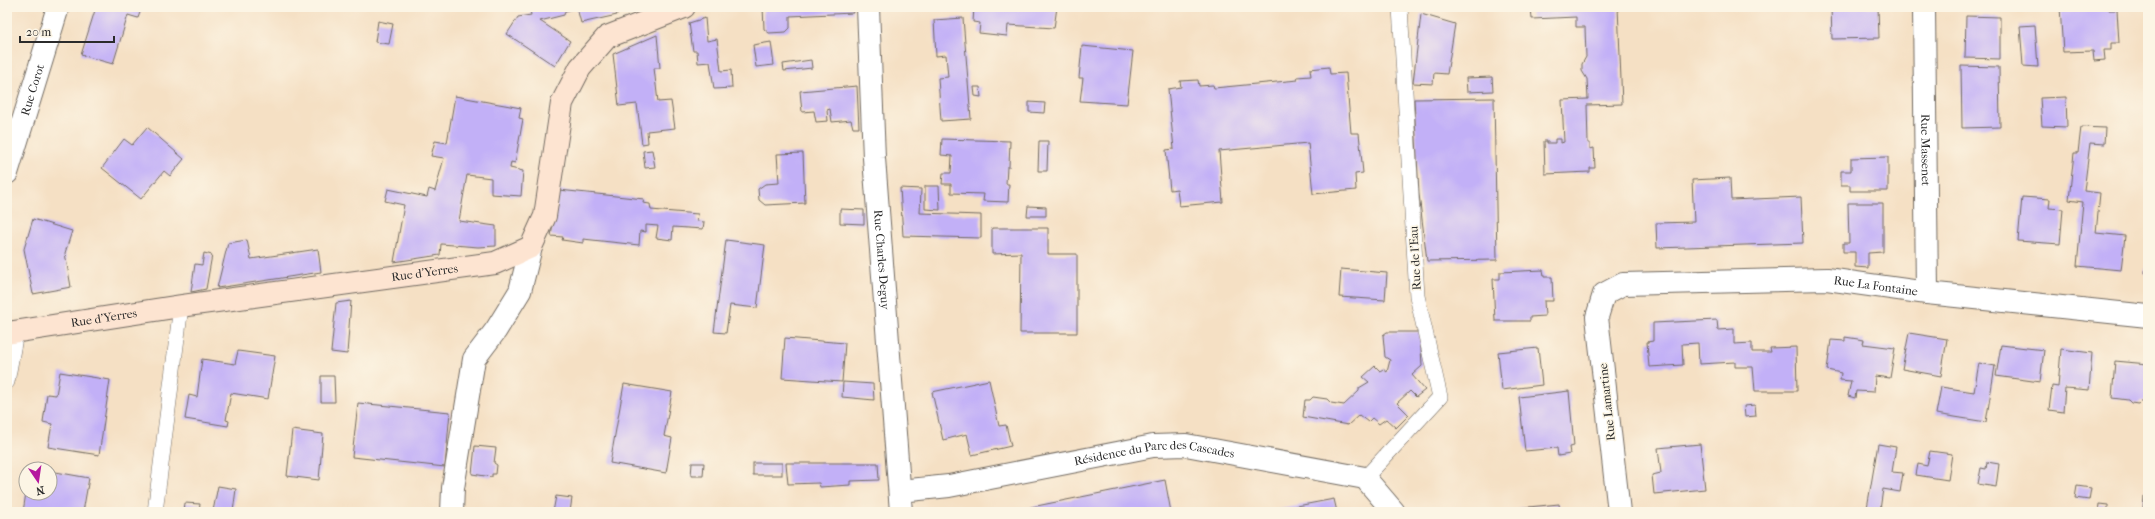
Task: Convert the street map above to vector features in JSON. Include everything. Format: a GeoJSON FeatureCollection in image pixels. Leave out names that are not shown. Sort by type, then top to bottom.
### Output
{"type":"FeatureCollection","features":[{"type":"Feature","properties":{"kind":"street","name":"Rue Corot"},"geometry":{"type":"LineString","coordinates":[[7,173],[58,7]]}},
{"type":"Feature","properties":{"kind":"street"},"geometry":{"type":"LineString","coordinates":[[452,512],[453,488],[474,359],[496,330],[520,291],[531,247],[545,216],[562,103],[580,68],[606,37],[684,7]]}},
{"type":"Feature","properties":{"kind":"street","name":"Rue Charles Deguy"},"geometry":{"type":"LineString","coordinates":[[868,7],[874,158],[901,512]]}},
{"type":"Feature","properties":{"kind":"street","name":"Rue Massenet"},"geometry":{"type":"LineString","coordinates":[[1924,7],[1927,293]]}},
{"type":"Feature","properties":{"kind":"street","name":"Rue d'Yerres"},"geometry":{"type":"LineString","coordinates":[[12,332],[181,306],[495,263],[531,247]]}},
{"type":"Feature","properties":{"kind":"street","name":"Rue La Fontaine"},"geometry":{"type":"LineString","coordinates":[[1604,294],[1623,284],[1827,279],[1927,293],[2148,316]]}},
{"type":"Feature","properties":{"kind":"street","name":"Rue Lamartine"},"geometry":{"type":"LineString","coordinates":[[1604,294],[1597,317],[1620,512]]}},
{"type":"Feature","properties":{"kind":"street","name":"Résidence du Parc des Cascades"},"geometry":{"type":"LineString","coordinates":[[900,491],[949,486],[1152,446],[1186,445],[1365,478]]}},
{"type":"Feature","properties":{"kind":"street"},"geometry":{"type":"LineString","coordinates":[[1365,478],[1394,512]]}},
{"type":"Feature","properties":{"kind":"lane","name":"Rue de l'Eau"},"geometry":{"type":"LineString","coordinates":[[1365,478],[1440,397],[1417,296],[1400,7]]}},
{"type":"Feature","properties":{"kind":"lane"},"geometry":{"type":"LineString","coordinates":[[155,512],[181,306]]}},
{"type":"Feature","properties":{"kind":"lane"},"geometry":{"type":"LineString","coordinates":[[7,382],[12,332]]}},
{"type":"Feature","properties":{"kind":"building"},"geometry":{"type":"Polygon","coordinates":[[[96,7],[142,7],[138,18],[128,15],[113,64],[81,55],[96,7]]]}},
{"type":"Feature","properties":{"kind":"building"},"geometry":{"type":"Polygon","coordinates":[[[541,7],[615,7],[617,15],[581,23],[577,8],[565,11],[564,15],[540,21],[570,41],[555,66],[507,34],[518,17],[531,15],[530,10],[541,7]]]}},
{"type":"Feature","properties":{"kind":"building"},"geometry":{"type":"Polygon","coordinates":[[[763,7],[852,7],[853,13],[790,16],[790,28],[786,32],[769,33],[764,29],[763,7]]]}},
{"type":"Feature","properties":{"kind":"building"},"geometry":{"type":"Polygon","coordinates":[[[974,7],[1057,7],[1054,28],[1008,25],[1007,36],[979,33],[980,23],[973,22],[974,7]]]}},
{"type":"Feature","properties":{"kind":"building"},"geometry":{"type":"Polygon","coordinates":[[[1531,7],[1618,7],[1622,104],[1587,105],[1588,143],[1590,143],[1590,149],[1594,148],[1595,168],[1590,168],[1590,172],[1545,174],[1544,141],[1547,141],[1547,143],[1555,143],[1555,139],[1561,139],[1561,143],[1564,142],[1562,100],[1588,99],[1587,79],[1582,71],[1582,64],[1586,57],[1585,27],[1576,27],[1576,17],[1532,19],[1531,7]]]}},
{"type":"Feature","properties":{"kind":"building"},"geometry":{"type":"Polygon","coordinates":[[[1831,7],[1878,7],[1879,38],[1832,39],[1831,7]]]}},
{"type":"Feature","properties":{"kind":"building"},"geometry":{"type":"Polygon","coordinates":[[[2060,7],[2108,7],[2109,10],[2117,10],[2119,43],[2111,43],[2111,50],[2104,50],[2105,60],[2094,61],[2093,51],[2063,52],[2060,7]]]}},
{"type":"Feature","properties":{"kind":"building"},"geometry":{"type":"Polygon","coordinates":[[[1421,14],[1455,24],[1447,74],[1434,73],[1433,84],[1413,83],[1421,14]]]}},
{"type":"Feature","properties":{"kind":"building"},"geometry":{"type":"Polygon","coordinates":[[[1966,16],[2000,17],[2000,59],[1965,58],[1966,16]]]}},
{"type":"Feature","properties":{"kind":"building"},"geometry":{"type":"Polygon","coordinates":[[[705,18],[707,41],[717,39],[721,71],[731,70],[732,88],[714,89],[710,62],[698,63],[697,51],[693,51],[689,23],[705,18]]]}},
{"type":"Feature","properties":{"kind":"building"},"geometry":{"type":"Polygon","coordinates":[[[963,18],[971,119],[941,121],[938,78],[948,77],[946,55],[936,56],[934,20],[963,18]]]}},
{"type":"Feature","properties":{"kind":"building"},"geometry":{"type":"Polygon","coordinates":[[[378,21],[393,24],[389,44],[375,42],[378,21]]]}},
{"type":"Feature","properties":{"kind":"building"},"geometry":{"type":"Polygon","coordinates":[[[2035,25],[2038,67],[2023,66],[2020,26],[2035,25]]]}},
{"type":"Feature","properties":{"kind":"building"},"geometry":{"type":"Polygon","coordinates":[[[657,35],[660,68],[654,68],[658,102],[671,101],[675,128],[647,131],[648,143],[642,144],[637,104],[619,106],[613,54],[657,35]]]}},
{"type":"Feature","properties":{"kind":"building"},"geometry":{"type":"Polygon","coordinates":[[[771,42],[774,65],[756,67],[753,45],[771,42]]]}},
{"type":"Feature","properties":{"kind":"building"},"geometry":{"type":"Polygon","coordinates":[[[1082,46],[1133,51],[1127,104],[1080,101],[1083,78],[1079,78],[1082,46]]]}},
{"type":"Feature","properties":{"kind":"building"},"geometry":{"type":"Polygon","coordinates":[[[811,60],[812,68],[784,71],[783,64],[811,60]]]}},
{"type":"Feature","properties":{"kind":"building"},"geometry":{"type":"Polygon","coordinates":[[[1961,66],[1999,67],[2000,127],[1962,128],[1961,66]]]}},
{"type":"Feature","properties":{"kind":"building"},"geometry":{"type":"Polygon","coordinates":[[[1329,67],[1330,74],[1346,73],[1351,133],[1359,133],[1363,173],[1355,174],[1356,190],[1313,194],[1308,143],[1219,151],[1223,202],[1179,206],[1177,189],[1170,190],[1166,150],[1174,149],[1168,89],[1181,87],[1180,81],[1198,80],[1199,86],[1213,85],[1214,88],[1298,80],[1297,77],[1311,76],[1310,69],[1329,67]]]}},
{"type":"Feature","properties":{"kind":"building"},"geometry":{"type":"Polygon","coordinates":[[[1492,77],[1493,91],[1467,92],[1466,78],[1492,77]]]}},
{"type":"Feature","properties":{"kind":"building"},"geometry":{"type":"Polygon","coordinates":[[[857,86],[859,128],[853,128],[851,120],[832,122],[830,109],[827,110],[828,121],[816,122],[814,111],[802,112],[800,91],[857,86]]]}},
{"type":"Feature","properties":{"kind":"building"},"geometry":{"type":"Polygon","coordinates":[[[974,87],[980,87],[981,97],[975,96],[974,87]]]}},
{"type":"Feature","properties":{"kind":"building"},"geometry":{"type":"Polygon","coordinates":[[[455,96],[521,108],[519,118],[523,119],[515,163],[511,162],[510,168],[523,171],[521,196],[491,194],[491,178],[467,175],[459,221],[496,226],[496,246],[478,247],[441,244],[440,255],[394,262],[404,205],[385,201],[388,189],[427,197],[429,189],[435,191],[444,158],[431,156],[435,141],[447,143],[455,96]]]}},
{"type":"Feature","properties":{"kind":"building"},"geometry":{"type":"Polygon","coordinates":[[[2066,97],[2067,127],[2042,126],[2040,98],[2066,97]]]}},
{"type":"Feature","properties":{"kind":"building"},"geometry":{"type":"Polygon","coordinates":[[[1494,98],[1497,260],[1427,261],[1419,194],[1414,99],[1494,98]]]}},
{"type":"Feature","properties":{"kind":"building"},"geometry":{"type":"Polygon","coordinates":[[[1029,102],[1045,103],[1044,113],[1029,112],[1029,102]]]}},
{"type":"Feature","properties":{"kind":"building"},"geometry":{"type":"Polygon","coordinates":[[[147,127],[184,159],[170,176],[164,171],[141,199],[102,168],[124,139],[132,145],[147,127]]]}},
{"type":"Feature","properties":{"kind":"building"},"geometry":{"type":"Polygon","coordinates":[[[2081,127],[2105,128],[2104,144],[2090,143],[2084,191],[2100,193],[2096,233],[2125,236],[2121,270],[2077,266],[2083,202],[2069,200],[2074,153],[2078,153],[2081,127]]]}},
{"type":"Feature","properties":{"kind":"building"},"geometry":{"type":"Polygon","coordinates":[[[942,139],[1010,141],[1009,167],[1007,167],[1006,184],[1009,184],[1008,202],[983,201],[984,194],[951,193],[951,184],[942,184],[943,173],[951,173],[952,156],[941,155],[942,139]]]}},
{"type":"Feature","properties":{"kind":"building"},"geometry":{"type":"Polygon","coordinates":[[[1039,141],[1048,141],[1047,171],[1038,171],[1039,141]]]}},
{"type":"Feature","properties":{"kind":"building"},"geometry":{"type":"Polygon","coordinates":[[[652,150],[655,167],[645,168],[643,151],[652,150]]]}},
{"type":"Feature","properties":{"kind":"building"},"geometry":{"type":"Polygon","coordinates":[[[803,153],[805,203],[765,205],[759,200],[758,189],[765,184],[779,183],[777,154],[803,153]]]}},
{"type":"Feature","properties":{"kind":"building"},"geometry":{"type":"Polygon","coordinates":[[[1888,157],[1888,191],[1850,191],[1850,185],[1841,185],[1841,171],[1851,171],[1851,158],[1888,157]]]}},
{"type":"Feature","properties":{"kind":"building"},"geometry":{"type":"Polygon","coordinates":[[[1730,178],[1731,200],[1801,197],[1803,243],[1657,248],[1656,223],[1694,222],[1692,180],[1730,178]]]}},
{"type":"Feature","properties":{"kind":"building"},"geometry":{"type":"Polygon","coordinates":[[[925,186],[939,186],[940,210],[925,209],[925,186]]]}},
{"type":"Feature","properties":{"kind":"building"},"geometry":{"type":"Polygon","coordinates":[[[900,188],[921,189],[920,213],[981,215],[981,238],[903,236],[900,188]]]}},
{"type":"Feature","properties":{"kind":"building"},"geometry":{"type":"Polygon","coordinates":[[[559,190],[644,199],[643,203],[650,204],[651,210],[698,214],[697,221],[704,222],[703,229],[673,227],[672,240],[656,238],[658,226],[646,225],[646,232],[640,231],[639,245],[583,239],[583,243],[562,240],[563,237],[551,236],[559,190]]]}},
{"type":"Feature","properties":{"kind":"building"},"geometry":{"type":"Polygon","coordinates":[[[2022,197],[2050,199],[2049,208],[2063,209],[2060,244],[2018,241],[2022,197]]]}},
{"type":"Feature","properties":{"kind":"building"},"geometry":{"type":"Polygon","coordinates":[[[1848,203],[1883,203],[1883,252],[1868,253],[1868,268],[1855,267],[1855,252],[1843,252],[1843,243],[1849,243],[1848,203]]]}},
{"type":"Feature","properties":{"kind":"building"},"geometry":{"type":"Polygon","coordinates":[[[1028,206],[1046,207],[1046,216],[1027,216],[1028,206]]]}},
{"type":"Feature","properties":{"kind":"building"},"geometry":{"type":"Polygon","coordinates":[[[840,209],[864,210],[864,224],[840,223],[840,209]]]}},
{"type":"Feature","properties":{"kind":"building"},"geometry":{"type":"Polygon","coordinates":[[[33,219],[72,231],[65,253],[71,287],[33,294],[24,249],[33,219]]]}},
{"type":"Feature","properties":{"kind":"building"},"geometry":{"type":"Polygon","coordinates":[[[992,228],[1048,228],[1048,254],[1077,254],[1077,333],[1020,333],[1021,253],[992,254],[992,228]]]}},
{"type":"Feature","properties":{"kind":"building"},"geometry":{"type":"Polygon","coordinates":[[[247,240],[251,259],[318,249],[321,272],[217,288],[228,243],[247,240]]]}},
{"type":"Feature","properties":{"kind":"building"},"geometry":{"type":"Polygon","coordinates":[[[726,240],[765,245],[757,308],[730,305],[726,333],[714,332],[726,240]]]}},
{"type":"Feature","properties":{"kind":"building"},"geometry":{"type":"Polygon","coordinates":[[[204,253],[212,255],[206,289],[191,292],[195,264],[202,265],[204,253]]]}},
{"type":"Feature","properties":{"kind":"building"},"geometry":{"type":"Polygon","coordinates":[[[2148,253],[2148,274],[2145,273],[2148,253]]]}},
{"type":"Feature","properties":{"kind":"building"},"geometry":{"type":"Polygon","coordinates":[[[1341,269],[1387,273],[1385,300],[1339,297],[1341,269]]]}},
{"type":"Feature","properties":{"kind":"building"},"geometry":{"type":"Polygon","coordinates":[[[1543,270],[1544,277],[1552,277],[1553,301],[1544,301],[1545,316],[1530,317],[1530,321],[1495,321],[1493,279],[1500,279],[1500,272],[1543,270]]]}},
{"type":"Feature","properties":{"kind":"building"},"geometry":{"type":"Polygon","coordinates":[[[351,301],[347,354],[331,352],[336,303],[351,301]]]}},
{"type":"Feature","properties":{"kind":"building"},"geometry":{"type":"Polygon","coordinates":[[[1717,320],[1718,330],[1734,329],[1734,344],[1752,343],[1752,352],[1771,352],[1770,348],[1796,347],[1797,391],[1755,391],[1753,367],[1735,367],[1735,362],[1699,364],[1698,343],[1682,344],[1683,365],[1649,367],[1647,342],[1653,341],[1653,323],[1717,320]]]}},
{"type":"Feature","properties":{"kind":"building"},"geometry":{"type":"Polygon","coordinates":[[[1387,332],[1420,332],[1422,366],[1412,375],[1425,390],[1416,397],[1410,391],[1397,403],[1409,415],[1396,428],[1386,419],[1379,424],[1372,418],[1368,422],[1359,415],[1348,425],[1303,417],[1305,400],[1310,400],[1313,397],[1327,399],[1331,403],[1344,405],[1359,391],[1359,388],[1369,382],[1363,377],[1375,366],[1380,371],[1383,369],[1387,372],[1390,360],[1385,357],[1383,335],[1387,332]]]}},
{"type":"Feature","properties":{"kind":"building"},"geometry":{"type":"Polygon","coordinates":[[[1909,333],[1947,339],[1941,376],[1902,369],[1909,333]]]}},
{"type":"Feature","properties":{"kind":"building"},"geometry":{"type":"Polygon","coordinates":[[[1845,337],[1864,340],[1863,344],[1895,348],[1890,378],[1875,376],[1874,392],[1856,391],[1855,398],[1848,396],[1851,381],[1840,380],[1841,373],[1827,370],[1831,340],[1845,341],[1845,337]]]}},
{"type":"Feature","properties":{"kind":"building"},"geometry":{"type":"Polygon","coordinates":[[[785,338],[845,343],[842,382],[782,378],[785,338]]]}},
{"type":"Feature","properties":{"kind":"building"},"geometry":{"type":"Polygon","coordinates":[[[2001,345],[2044,350],[2040,382],[1996,376],[2001,345]]]}},
{"type":"Feature","properties":{"kind":"building"},"geometry":{"type":"Polygon","coordinates":[[[1538,348],[1542,385],[1502,390],[1498,352],[1538,348]]]}},
{"type":"Feature","properties":{"kind":"building"},"geometry":{"type":"Polygon","coordinates":[[[2061,349],[2092,353],[2089,390],[2065,388],[2063,412],[2049,410],[2052,386],[2058,387],[2061,349]]]}},
{"type":"Feature","properties":{"kind":"building"},"geometry":{"type":"Polygon","coordinates":[[[238,351],[275,356],[268,399],[231,393],[226,420],[229,421],[228,426],[185,419],[189,395],[197,397],[202,359],[235,364],[238,351]]]}},
{"type":"Feature","properties":{"kind":"building"},"geometry":{"type":"Polygon","coordinates":[[[2115,361],[2148,364],[2146,401],[2141,401],[2138,404],[2131,403],[2128,400],[2112,398],[2115,361]]]}},
{"type":"Feature","properties":{"kind":"building"},"geometry":{"type":"Polygon","coordinates":[[[1979,363],[1995,366],[1986,422],[1936,414],[1941,387],[1974,392],[1979,363]]]}},
{"type":"Feature","properties":{"kind":"building"},"geometry":{"type":"Polygon","coordinates":[[[60,372],[110,380],[99,455],[48,447],[52,424],[43,422],[47,394],[56,395],[60,372]]]}},
{"type":"Feature","properties":{"kind":"building"},"geometry":{"type":"Polygon","coordinates":[[[321,376],[334,376],[335,402],[321,402],[321,376]]]}},
{"type":"Feature","properties":{"kind":"building"},"geometry":{"type":"Polygon","coordinates":[[[989,380],[999,426],[1006,425],[1011,446],[972,455],[967,434],[943,440],[932,392],[989,380]]]}},
{"type":"Feature","properties":{"kind":"building"},"geometry":{"type":"Polygon","coordinates":[[[843,382],[873,384],[874,400],[842,397],[843,382]]]}},
{"type":"Feature","properties":{"kind":"building"},"geometry":{"type":"Polygon","coordinates":[[[624,384],[672,392],[664,436],[672,438],[666,473],[610,463],[624,384]]]}},
{"type":"Feature","properties":{"kind":"building"},"geometry":{"type":"Polygon","coordinates":[[[1569,391],[1574,446],[1569,447],[1570,454],[1558,456],[1557,448],[1525,451],[1519,397],[1569,391]]]}},
{"type":"Feature","properties":{"kind":"building"},"geometry":{"type":"Polygon","coordinates":[[[358,403],[450,412],[445,467],[352,457],[358,403]]]}},
{"type":"Feature","properties":{"kind":"building"},"geometry":{"type":"Polygon","coordinates":[[[1755,405],[1756,416],[1745,417],[1744,406],[1755,405]]]}},
{"type":"Feature","properties":{"kind":"building"},"geometry":{"type":"Polygon","coordinates":[[[292,430],[323,434],[319,480],[287,476],[292,430]]]}},
{"type":"Feature","properties":{"kind":"building"},"geometry":{"type":"Polygon","coordinates":[[[1700,444],[1705,489],[1654,494],[1652,475],[1661,473],[1658,448],[1700,444]]]}},
{"type":"Feature","properties":{"kind":"building"},"geometry":{"type":"Polygon","coordinates":[[[1878,444],[1896,447],[1892,472],[1903,473],[1900,492],[1883,489],[1880,510],[1867,508],[1878,444]]]}},
{"type":"Feature","properties":{"kind":"building"},"geometry":{"type":"Polygon","coordinates":[[[475,446],[496,448],[494,463],[497,465],[496,474],[492,474],[492,477],[472,474],[475,446]]]}},
{"type":"Feature","properties":{"kind":"building"},"geometry":{"type":"Polygon","coordinates":[[[1930,451],[1952,454],[1948,480],[1916,475],[1918,464],[1927,466],[1930,451]]]}},
{"type":"Feature","properties":{"kind":"building"},"geometry":{"type":"Polygon","coordinates":[[[1987,462],[1999,464],[1996,487],[1978,484],[1981,468],[1986,469],[1987,462]]]}},
{"type":"Feature","properties":{"kind":"building"},"geometry":{"type":"Polygon","coordinates":[[[692,463],[704,463],[703,476],[691,476],[692,463]]]}},
{"type":"Feature","properties":{"kind":"building"},"geometry":{"type":"Polygon","coordinates":[[[753,463],[782,463],[782,475],[753,475],[753,463]]]}},
{"type":"Feature","properties":{"kind":"building"},"geometry":{"type":"Polygon","coordinates":[[[786,463],[878,463],[879,480],[850,481],[850,485],[820,487],[819,483],[788,484],[786,463]]]}},
{"type":"Feature","properties":{"kind":"building"},"geometry":{"type":"Polygon","coordinates":[[[58,472],[89,478],[83,512],[23,512],[25,501],[58,501],[58,472]]]}},
{"type":"Feature","properties":{"kind":"building"},"geometry":{"type":"Polygon","coordinates":[[[1165,480],[1171,512],[1012,512],[1012,511],[1165,480]]]}},
{"type":"Feature","properties":{"kind":"building"},"geometry":{"type":"Polygon","coordinates":[[[218,486],[236,489],[233,512],[213,511],[218,486]]]}},
{"type":"Feature","properties":{"kind":"building"},"geometry":{"type":"Polygon","coordinates":[[[2077,486],[2091,488],[2089,500],[2075,498],[2077,486]]]}},
{"type":"Feature","properties":{"kind":"building"},"geometry":{"type":"Polygon","coordinates":[[[556,496],[572,498],[570,512],[553,512],[556,496]]]}},
{"type":"Feature","properties":{"kind":"building"},"geometry":{"type":"Polygon","coordinates":[[[2144,496],[2148,497],[2147,509],[2143,508],[2144,496]]]}},
{"type":"Feature","properties":{"kind":"building"},"geometry":{"type":"Polygon","coordinates":[[[1334,499],[1337,512],[1271,511],[1334,499]]]}},
{"type":"Feature","properties":{"kind":"building"},"geometry":{"type":"Polygon","coordinates":[[[185,503],[200,504],[199,512],[184,512],[185,503]]]}},
{"type":"Feature","properties":{"kind":"building"},"geometry":{"type":"Polygon","coordinates":[[[1559,504],[1560,512],[1519,512],[1518,508],[1559,504]]]}},
{"type":"Feature","properties":{"kind":"building"},"geometry":{"type":"Polygon","coordinates":[[[2099,504],[2108,505],[2108,512],[2098,512],[2099,504]]]}}]}
